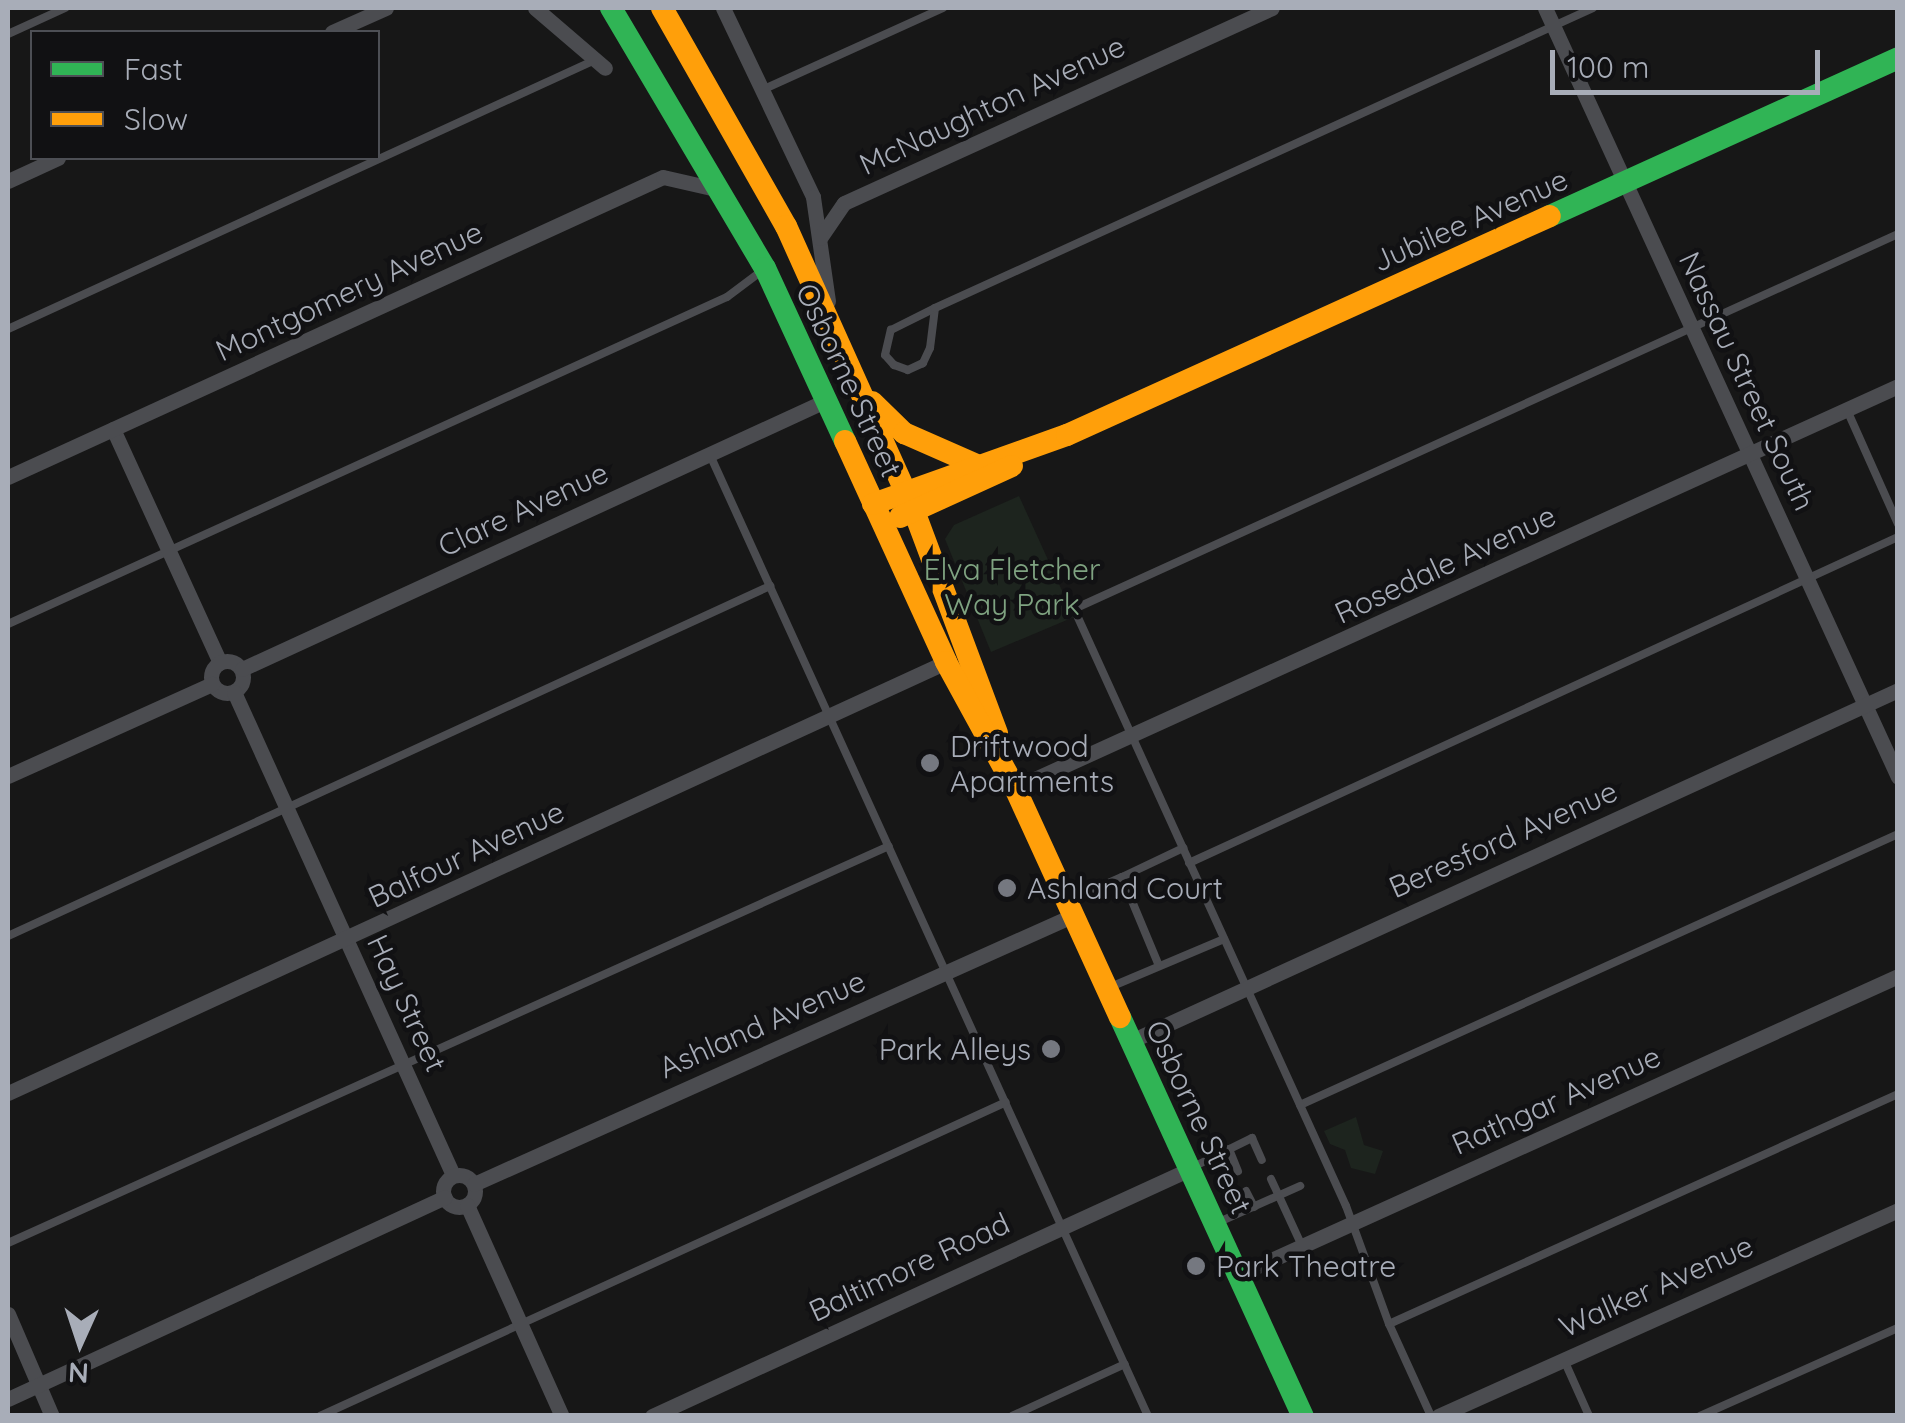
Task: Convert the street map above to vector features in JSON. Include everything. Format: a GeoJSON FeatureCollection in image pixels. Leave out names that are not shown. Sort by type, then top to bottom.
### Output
{"type":"FeatureCollection","features":[{"type":"Feature","properties":{"kind":"main road","name":"Osborne Street"},"geometry":{"type":"LineString","coordinates":[[611,8],[765,268],[946,662],[1015,788],[1303,1416]]}},
{"type":"Feature","properties":{"kind":"main road","name":"Osborne Street"},"geometry":{"type":"LineString","coordinates":[[662,8],[786,226],[838,338],[971,655],[1015,788]]}},
{"type":"Feature","properties":{"kind":"main road","name":"Jubilee Avenue"},"geometry":{"type":"LineString","coordinates":[[878,514],[979,466],[1067,435],[1898,58]]}},
{"type":"Feature","properties":{"kind":"main road"},"geometry":{"type":"LineString","coordinates":[[862,392],[904,433],[979,466]]}},
{"type":"Feature","properties":{"kind":"main road","name":"Jubilee Avenue"},"geometry":{"type":"LineString","coordinates":[[909,500],[983,482],[1067,435]]}},
{"type":"Feature","properties":{"kind":"street"},"geometry":{"type":"LineString","coordinates":[[336,30],[386,8]]}},
{"type":"Feature","properties":{"kind":"street"},"geometry":{"type":"LineString","coordinates":[[535,8],[600,64]]}},
{"type":"Feature","properties":{"kind":"street","name":"Osborne Street"},"geometry":{"type":"LineString","coordinates":[[722,8],[813,197],[824,286],[838,338]]}},
{"type":"Feature","properties":{"kind":"street","name":"McNaughton Avenue"},"geometry":{"type":"LineString","coordinates":[[820,238],[844,203],[1272,8]]}},
{"type":"Feature","properties":{"kind":"street","name":"Nassau Street South"},"geometry":{"type":"LineString","coordinates":[[1545,8],[1898,778]]}},
{"type":"Feature","properties":{"kind":"street"},"geometry":{"type":"LineString","coordinates":[[8,181],[54,160]]}},
{"type":"Feature","properties":{"kind":"street","name":"Montgomery Avenue"},"geometry":{"type":"LineString","coordinates":[[8,477],[663,177],[716,189]]}},
{"type":"Feature","properties":{"kind":"street","name":"McNaughton Avenue"},"geometry":{"type":"LineString","coordinates":[[813,197],[844,203]]}},
{"type":"Feature","properties":{"kind":"street","name":"Rosedale Avenue"},"geometry":{"type":"LineString","coordinates":[[1015,788],[1898,386]]}},
{"type":"Feature","properties":{"kind":"street","name":"Clare Avenue"},"geometry":{"type":"LineString","coordinates":[[242,669],[827,400]]}},
{"type":"Feature","properties":{"kind":"street"},"geometry":{"type":"LineString","coordinates":[[113,429],[220,663]]}},
{"type":"Feature","properties":{"kind":"street"},"geometry":{"type":"LineString","coordinates":[[233,662],[242,669],[240,687],[234,692],[221,692],[212,684],[212,672],[220,663],[233,662]]}},
{"type":"Feature","properties":{"kind":"street","name":"Balfour Avenue"},"geometry":{"type":"LineString","coordinates":[[8,1094],[946,662]]}},
{"type":"Feature","properties":{"kind":"street"},"geometry":{"type":"LineString","coordinates":[[8,776],[212,684]]}},
{"type":"Feature","properties":{"kind":"street","name":"Beresford Avenue"},"geometry":{"type":"LineString","coordinates":[[1132,1041],[1898,690]]}},
{"type":"Feature","properties":{"kind":"street","name":"Hay Street"},"geometry":{"type":"LineString","coordinates":[[234,692],[454,1175]]}},
{"type":"Feature","properties":{"kind":"street","name":"Ashland Avenue"},"geometry":{"type":"LineString","coordinates":[[474,1184],[944,971],[1070,908]]}},
{"type":"Feature","properties":{"kind":"street","name":"Rathgar Avenue"},"geometry":{"type":"LineString","coordinates":[[1238,1274],[1898,976]]}},
{"type":"Feature","properties":{"kind":"street","name":"Baltimore Road"},"geometry":{"type":"LineString","coordinates":[[652,1416],[1190,1169]]}},
{"type":"Feature","properties":{"kind":"street"},"geometry":{"type":"LineString","coordinates":[[454,1175],[466,1176],[474,1184],[475,1196],[467,1205],[450,1204],[445,1198],[444,1189],[454,1175]]}},
{"type":"Feature","properties":{"kind":"street"},"geometry":{"type":"LineString","coordinates":[[8,1400],[445,1198]]}},
{"type":"Feature","properties":{"kind":"street"},"geometry":{"type":"LineString","coordinates":[[467,1205],[562,1416]]}},
{"type":"Feature","properties":{"kind":"street","name":"Walker Avenue"},"geometry":{"type":"LineString","coordinates":[[1438,1416],[1898,1210]]}},
{"type":"Feature","properties":{"kind":"street"},"geometry":{"type":"LineString","coordinates":[[8,1314],[52,1416]]}},
{"type":"Feature","properties":{"kind":"lane"},"geometry":{"type":"LineString","coordinates":[[8,34],[65,8]]}},
{"type":"Feature","properties":{"kind":"lane"},"geometry":{"type":"LineString","coordinates":[[762,90],[943,8]]}},
{"type":"Feature","properties":{"kind":"lane"},"geometry":{"type":"LineString","coordinates":[[935,308],[930,348],[923,363],[908,370],[894,365],[885,355],[891,330],[935,308],[1594,8]]}},
{"type":"Feature","properties":{"kind":"lane"},"geometry":{"type":"LineString","coordinates":[[8,329],[600,64]]}},
{"type":"Feature","properties":{"kind":"lane"},"geometry":{"type":"LineString","coordinates":[[1431,1416],[1300,1105],[1074,610],[1898,234]]}},
{"type":"Feature","properties":{"kind":"lane"},"geometry":{"type":"LineString","coordinates":[[8,624],[727,297],[765,268]]}},
{"type":"Feature","properties":{"kind":"lane"},"geometry":{"type":"LineString","coordinates":[[1847,410],[1898,524]]}},
{"type":"Feature","properties":{"kind":"lane"},"geometry":{"type":"LineString","coordinates":[[709,454],[1148,1416]]}},
{"type":"Feature","properties":{"kind":"lane"},"geometry":{"type":"LineString","coordinates":[[1190,863],[1898,537]]}},
{"type":"Feature","properties":{"kind":"lane"},"geometry":{"type":"LineString","coordinates":[[8,936],[770,586]]}},
{"type":"Feature","properties":{"kind":"lane"},"geometry":{"type":"LineString","coordinates":[[1300,1105],[1898,834]]}},
{"type":"Feature","properties":{"kind":"lane"},"geometry":{"type":"LineString","coordinates":[[8,1243],[888,846]]}},
{"type":"Feature","properties":{"kind":"lane"},"geometry":{"type":"LineString","coordinates":[[1070,908],[1182,848]]}},
{"type":"Feature","properties":{"kind":"lane"},"geometry":{"type":"LineString","coordinates":[[1122,877],[1159,966]]}},
{"type":"Feature","properties":{"kind":"lane"},"geometry":{"type":"LineString","coordinates":[[1107,988],[1224,939]]}},
{"type":"Feature","properties":{"kind":"lane"},"geometry":{"type":"LineString","coordinates":[[1390,1324],[1898,1094]]}},
{"type":"Feature","properties":{"kind":"lane"},"geometry":{"type":"LineString","coordinates":[[320,1416],[1006,1102]]}},
{"type":"Feature","properties":{"kind":"lane"},"geometry":{"type":"LineString","coordinates":[[1190,1169],[1252,1138],[1262,1160]]}},
{"type":"Feature","properties":{"kind":"lane"},"geometry":{"type":"LineString","coordinates":[[1228,1149],[1238,1171]]}},
{"type":"Feature","properties":{"kind":"lane"},"geometry":{"type":"LineString","coordinates":[[1271,1179],[1302,1246]]}},
{"type":"Feature","properties":{"kind":"lane"},"geometry":{"type":"LineString","coordinates":[[1215,1224],[1300,1186]]}},
{"type":"Feature","properties":{"kind":"lane"},"geometry":{"type":"LineString","coordinates":[[1246,1190],[1254,1207]]}},
{"type":"Feature","properties":{"kind":"lane"},"geometry":{"type":"LineString","coordinates":[[1700,1416],[1898,1328]]}},
{"type":"Feature","properties":{"kind":"lane"},"geometry":{"type":"LineString","coordinates":[[1563,1358],[1589,1416]]}},
{"type":"Feature","properties":{"kind":"lane"},"geometry":{"type":"LineString","coordinates":[[1012,1416],[1125,1364]]}},
{"type":"Feature","properties":{"kind":"green space","name":"Elva Fletcher Way Park"},"geometry":{"type":"Polygon","coordinates":[[[1019,496],[1074,617],[991,652],[945,539],[954,525],[1019,496]]]}},
{"type":"Feature","properties":{"kind":"green space"},"geometry":{"type":"Polygon","coordinates":[[[1356,1117],[1364,1145],[1383,1151],[1375,1174],[1351,1168],[1345,1150],[1330,1144],[1324,1131],[1356,1117]]]}},
{"type":"Feature","properties":{"kind":"traffic: fast"},"geometry":{"type":"LineString","coordinates":[[611,8],[765,268],[845,441]]}},
{"type":"Feature","properties":{"kind":"traffic: fast"},"geometry":{"type":"LineString","coordinates":[[1550,216],[1898,58]]}},
{"type":"Feature","properties":{"kind":"traffic: fast"},"geometry":{"type":"LineString","coordinates":[[1120,1017],[1303,1416]]}},
{"type":"Feature","properties":{"kind":"traffic: slow"},"geometry":{"type":"LineString","coordinates":[[662,8],[786,226],[914,511],[997,733]]}},
{"type":"Feature","properties":{"kind":"traffic: slow"},"geometry":{"type":"LineString","coordinates":[[873,504],[1067,435],[1550,216]]}},
{"type":"Feature","properties":{"kind":"traffic: slow"},"geometry":{"type":"LineString","coordinates":[[872,402],[904,433],[979,466]]}},
{"type":"Feature","properties":{"kind":"traffic: slow"},"geometry":{"type":"LineString","coordinates":[[845,441],[946,662],[1015,788],[1120,1017]]}},
{"type":"Feature","properties":{"kind":"traffic: slow"},"geometry":{"type":"LineString","coordinates":[[900,517],[1012,466]]}},
{"type":"Feature","properties":{"kind":"place","name":"Driftwood Apartments"},"geometry":{"type":"Point","coordinates":[930,763]}},
{"type":"Feature","properties":{"kind":"place","name":"Ashland Court"},"geometry":{"type":"Point","coordinates":[1007,888]}},
{"type":"Feature","properties":{"kind":"place","name":"Park Alleys"},"geometry":{"type":"Point","coordinates":[1051,1049]}},
{"type":"Feature","properties":{"kind":"place","name":"Park Theatre"},"geometry":{"type":"Point","coordinates":[1196,1266]}}]}
